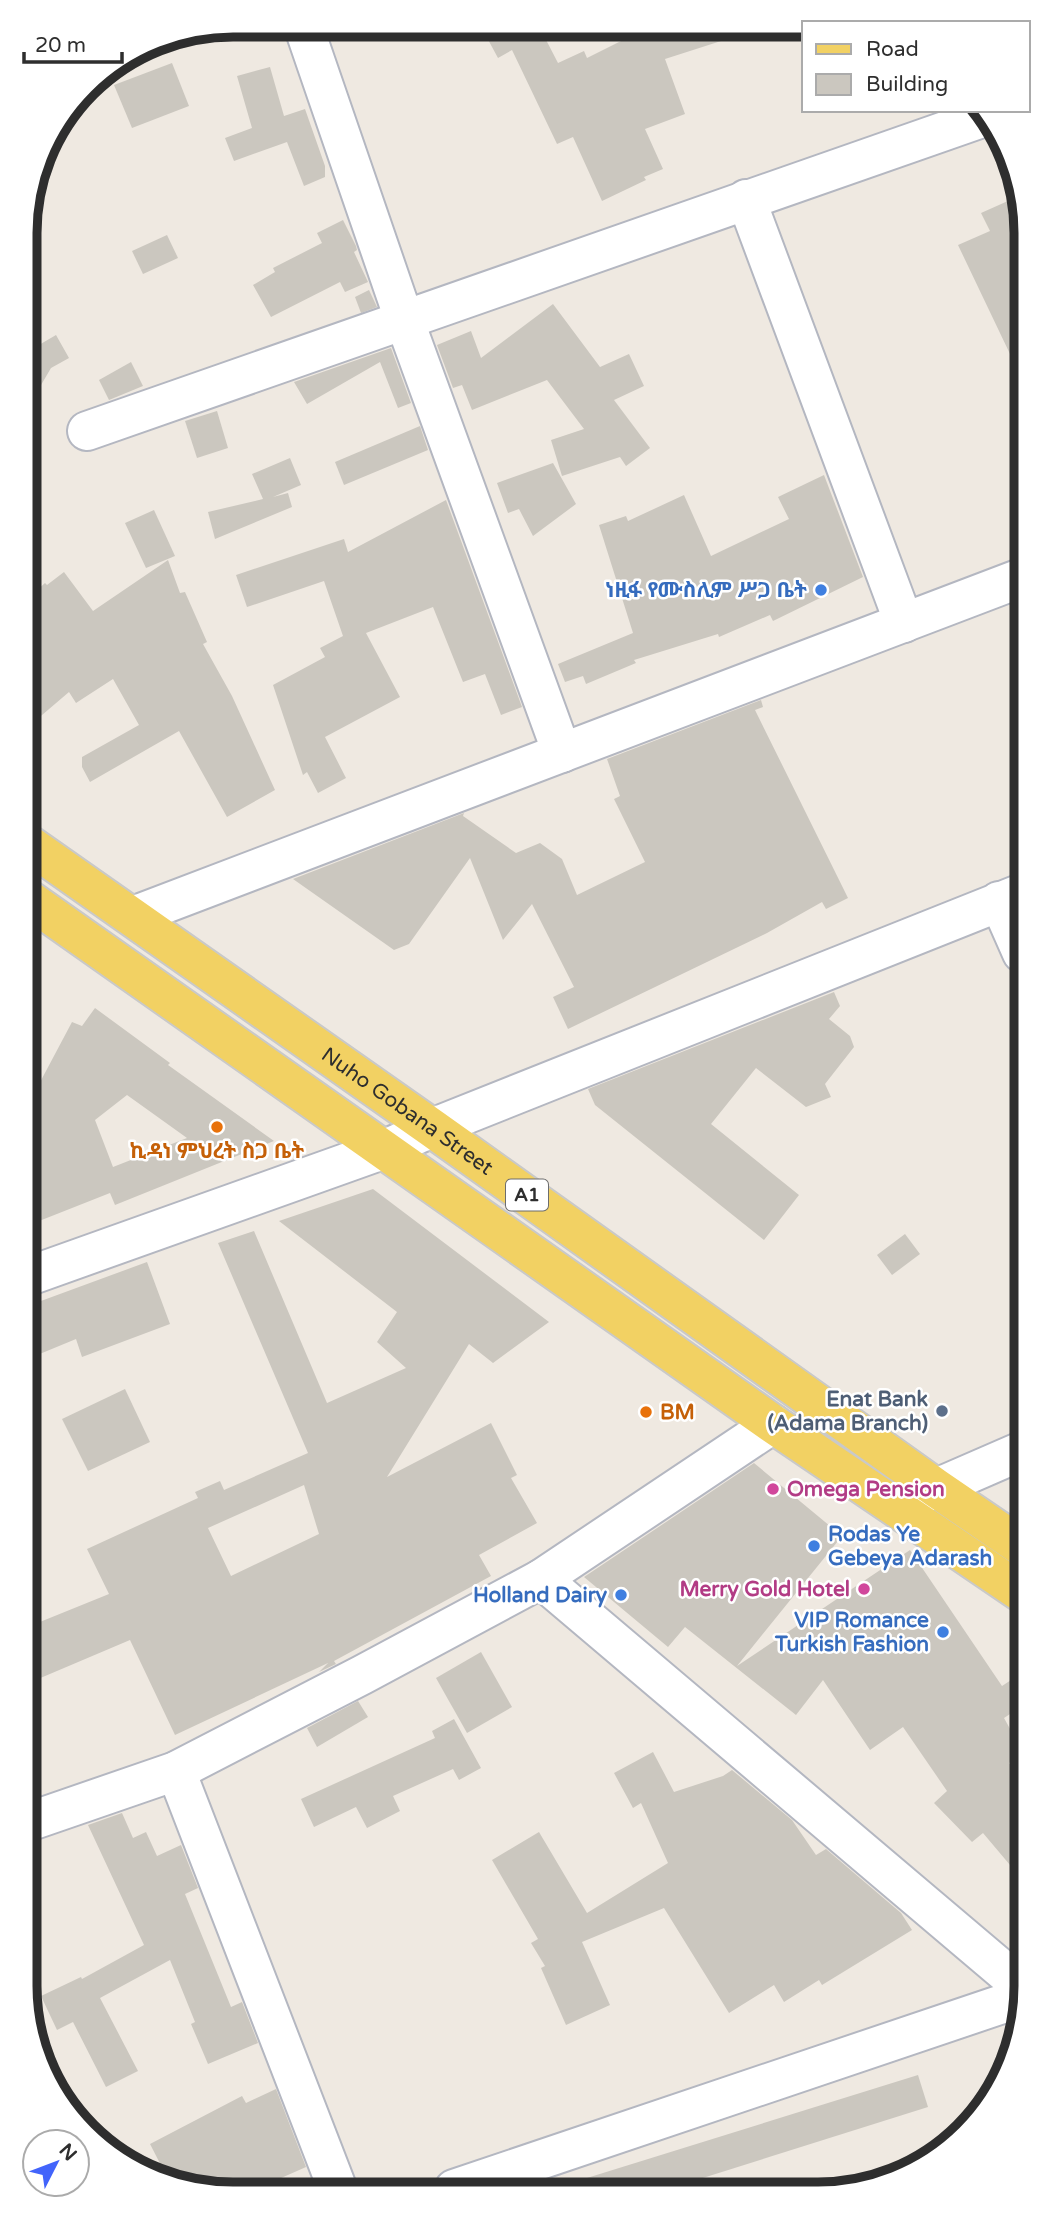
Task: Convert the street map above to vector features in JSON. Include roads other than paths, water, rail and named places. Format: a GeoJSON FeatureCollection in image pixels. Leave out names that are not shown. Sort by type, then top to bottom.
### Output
{"type":"FeatureCollection","features":[{"type":"Feature","properties":{"kind":"main road","name":"Nuho Gobana Street"},"geometry":{"type":"LineString","coordinates":[[37,850],[1014,1541]]}},
{"type":"Feature","properties":{"kind":"main road","name":"A1"},"geometry":{"type":"LineString","coordinates":[[37,905],[773,1424],[1014,1588]]}},
{"type":"Feature","properties":{"kind":"street"},"geometry":{"type":"LineString","coordinates":[[307,37],[405,322],[562,753]]}},
{"type":"Feature","properties":{"kind":"street"},"geometry":{"type":"LineString","coordinates":[[87,431],[978,119]]}},
{"type":"Feature","properties":{"kind":"street"},"geometry":{"type":"LineString","coordinates":[[746,199],[904,623]]}},
{"type":"Feature","properties":{"kind":"street"},"geometry":{"type":"LineString","coordinates":[[133,916],[1014,581]]}},
{"type":"Feature","properties":{"kind":"street"},"geometry":{"type":"LineString","coordinates":[[37,1273],[386,1149],[432,1128],[1011,897]]}},
{"type":"Feature","properties":{"kind":"street"},"geometry":{"type":"LineString","coordinates":[[37,1818],[176,1771],[541,1579],[773,1424]]}},
{"type":"Feature","properties":{"kind":"street"},"geometry":{"type":"LineString","coordinates":[[894,1507],[1014,1454]]}},
{"type":"Feature","properties":{"kind":"street"},"geometry":{"type":"LineString","coordinates":[[541,1579],[1014,1983]]}},
{"type":"Feature","properties":{"kind":"street"},"geometry":{"type":"LineString","coordinates":[[176,1771],[335,2182]]}},
{"type":"Feature","properties":{"kind":"street"},"geometry":{"type":"LineString","coordinates":[[474,2182],[1014,1997]]}},
{"type":"Feature","properties":{"kind":"place","name":"ነዚፋ የሙስሊም ሥጋ ቤት"},"geometry":{"type":"Point","coordinates":[821,590]}},
{"type":"Feature","properties":{"kind":"place","name":"ኪዳነ ምህረት ስጋ ቤት"},"geometry":{"type":"Point","coordinates":[217,1127]}},
{"type":"Feature","properties":{"kind":"place","name":"Enat Bank (Adama Branch)"},"geometry":{"type":"Point","coordinates":[942,1411]}},
{"type":"Feature","properties":{"kind":"place","name":"BM"},"geometry":{"type":"Point","coordinates":[646,1412]}},
{"type":"Feature","properties":{"kind":"place","name":"Omega Pension"},"geometry":{"type":"Point","coordinates":[773,1489]}},
{"type":"Feature","properties":{"kind":"place","name":"Rodas Ye Gebeya Adarash"},"geometry":{"type":"Point","coordinates":[814,1546]}},
{"type":"Feature","properties":{"kind":"place","name":"Merry Gold Hotel"},"geometry":{"type":"Point","coordinates":[864,1589]}},
{"type":"Feature","properties":{"kind":"place","name":"Holland Dairy"},"geometry":{"type":"Point","coordinates":[621,1595]}},
{"type":"Feature","properties":{"kind":"place","name":"VIP Romance Turkish Fashion"},"geometry":{"type":"Point","coordinates":[943,1632]}}]}
